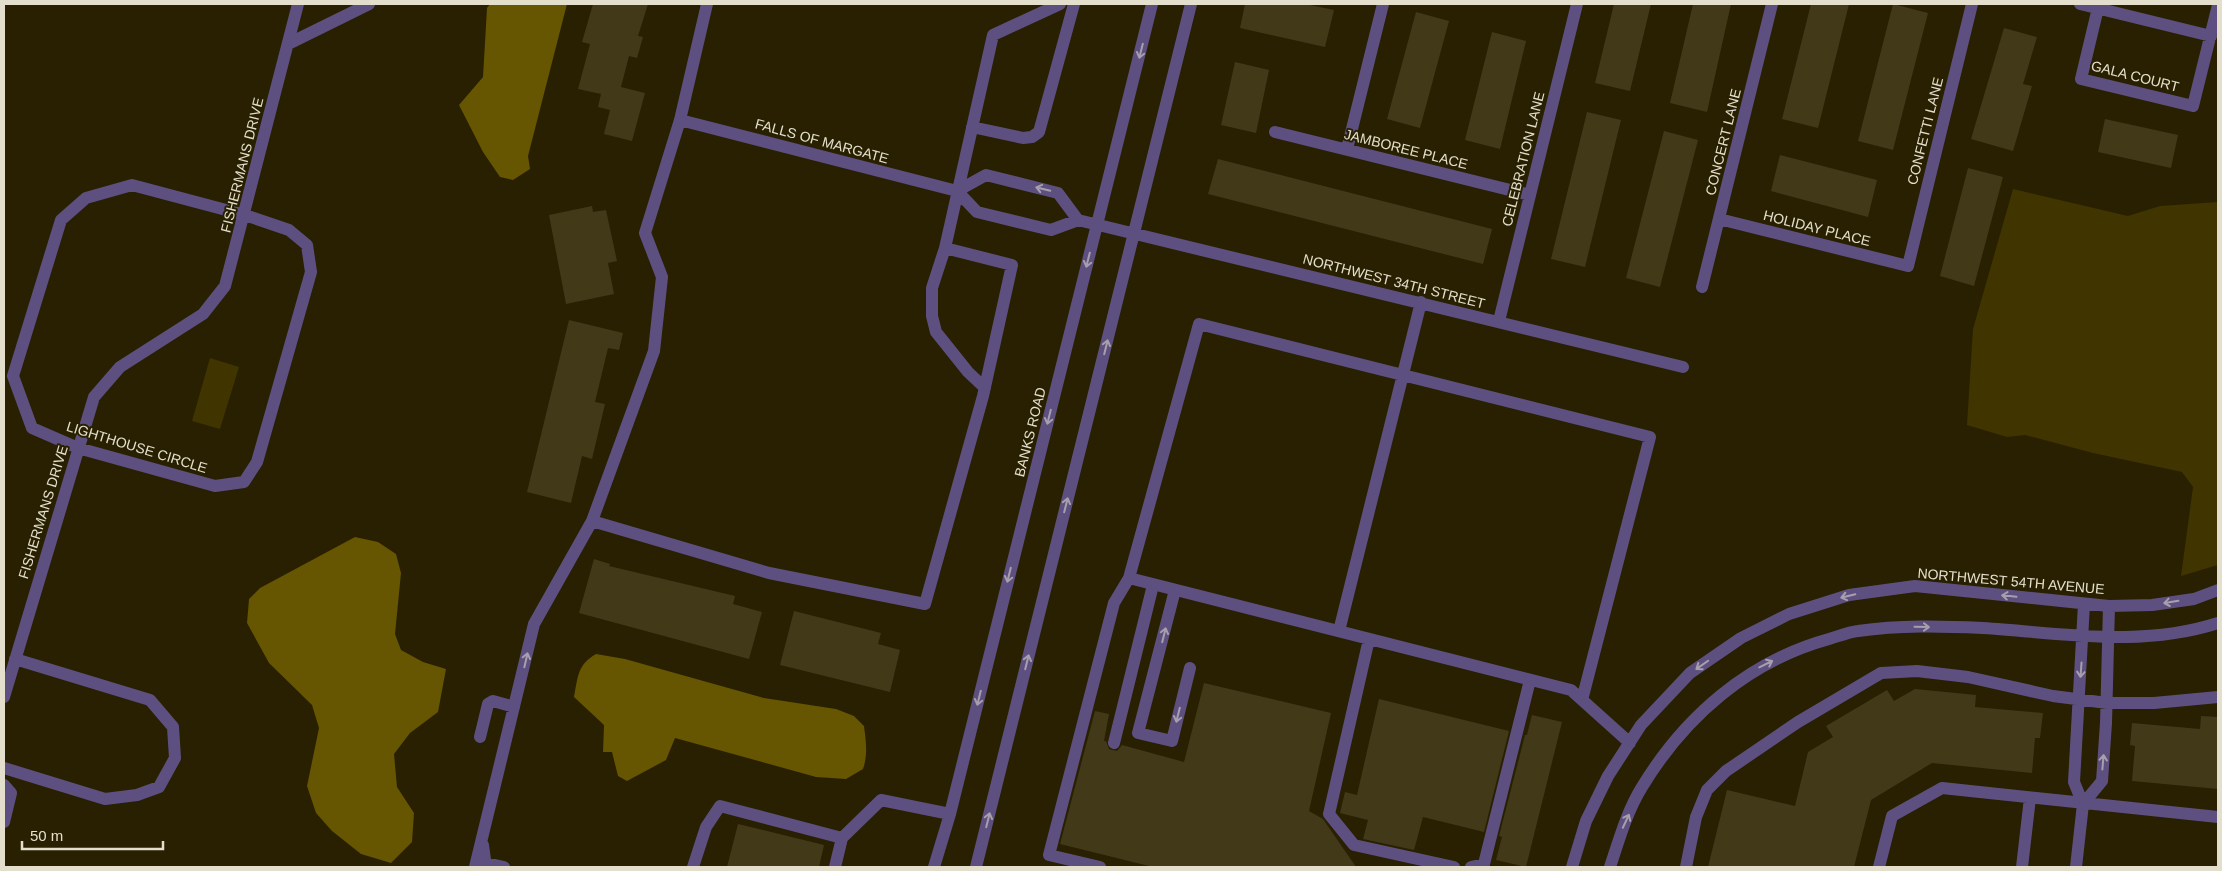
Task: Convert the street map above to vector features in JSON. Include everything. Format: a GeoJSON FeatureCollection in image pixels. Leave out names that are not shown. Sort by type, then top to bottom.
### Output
{"type":"FeatureCollection","features":[{"type":"Feature","properties":{"kind":"street","name":"FISHERMANS DRIVE"},"geometry":{"type":"LineString","coordinates":[[4,697],[94,396],[120,367],[203,314],[225,286],[245,215],[298,4]]}},
{"type":"Feature","properties":{"kind":"street"},"geometry":{"type":"LineString","coordinates":[[288,44],[369,4]]}},
{"type":"Feature","properties":{"kind":"street"},"geometry":{"type":"LineString","coordinates":[[504,867],[482,866],[482,840],[534,624],[592,521],[654,350],[662,277],[645,233],[680,120],[707,4]]}},
{"type":"Feature","properties":{"kind":"street"},"geometry":{"type":"LineString","coordinates":[[985,388],[968,372],[936,332],[932,316],[932,288],[945,248],[993,35],[1060,4]]}},
{"type":"Feature","properties":{"kind":"street"},"geometry":{"type":"LineString","coordinates":[[972,127],[1023,138],[1032,137],[1039,132],[1074,4]]}},
{"type":"Feature","properties":{"kind":"street","name":"BANKS ROAD"},"geometry":{"type":"LineString","coordinates":[[934,867],[950,814],[1152,4]]}},
{"type":"Feature","properties":{"kind":"street"},"geometry":{"type":"LineString","coordinates":[[976,867],[1191,4]]}},
{"type":"Feature","properties":{"kind":"street"},"geometry":{"type":"LineString","coordinates":[[1347,150],[1383,4]]}},
{"type":"Feature","properties":{"kind":"street","name":"CELEBRATION LANE"},"geometry":{"type":"LineString","coordinates":[[1499,321],[1577,4]]}},
{"type":"Feature","properties":{"kind":"street","name":"CONCERT LANE"},"geometry":{"type":"LineString","coordinates":[[1702,287],[1772,4]]}},
{"type":"Feature","properties":{"kind":"street","name":"CONFETTI LANE"},"geometry":{"type":"LineString","coordinates":[[1908,266],[1972,4]]}},
{"type":"Feature","properties":{"kind":"street"},"geometry":{"type":"LineString","coordinates":[[2080,4],[2211,36],[2218,5]]}},
{"type":"Feature","properties":{"kind":"street","name":"GALA COURT"},"geometry":{"type":"LineString","coordinates":[[2098,8],[2081,79],[2193,106],[2211,36]]}},
{"type":"Feature","properties":{"kind":"street","name":"FALLS OF MARGATE"},"geometry":{"type":"LineString","coordinates":[[680,120],[957,191]]}},
{"type":"Feature","properties":{"kind":"street","name":"JAMBOREE PLACE"},"geometry":{"type":"LineString","coordinates":[[1275,132],[1530,195]]}},
{"type":"Feature","properties":{"kind":"street"},"geometry":{"type":"LineString","coordinates":[[957,191],[986,175],[1058,193],[1078,220]]}},
{"type":"Feature","properties":{"kind":"street","name":"LIGHTHOUSE CIRCLE"},"geometry":{"type":"LineString","coordinates":[[132,185],[245,215],[289,230],[307,245],[311,272],[257,462],[244,482],[215,486],[78,448],[32,428],[13,376],[61,220],[86,198],[132,185]]}},
{"type":"Feature","properties":{"kind":"street"},"geometry":{"type":"LineString","coordinates":[[957,191],[977,212],[1051,230],[1078,220],[1097,225]]}},
{"type":"Feature","properties":{"kind":"street","name":"HOLIDAY PLACE"},"geometry":{"type":"LineString","coordinates":[[1719,219],[1908,266]]}},
{"type":"Feature","properties":{"kind":"street","name":"NORTHWEST 34TH STREET"},"geometry":{"type":"LineString","coordinates":[[1097,225],[1683,367]]}},
{"type":"Feature","properties":{"kind":"street"},"geometry":{"type":"LineString","coordinates":[[592,521],[768,573],[925,604],[985,388],[1012,265],[945,248]]}},
{"type":"Feature","properties":{"kind":"street"},"geometry":{"type":"LineString","coordinates":[[1339,631],[1421,302]]}},
{"type":"Feature","properties":{"kind":"street"},"geometry":{"type":"LineString","coordinates":[[1100,867],[1048,855],[1114,603],[1130,578],[1198,324],[1650,437],[1582,700]]}},
{"type":"Feature","properties":{"kind":"street"},"geometry":{"type":"LineString","coordinates":[[1130,578],[1571,690],[1630,743]]}},
{"type":"Feature","properties":{"kind":"street"},"geometry":{"type":"LineString","coordinates":[[1114,743],[1153,585]]}},
{"type":"Feature","properties":{"kind":"street","name":"NORTHWEST 54TH AVENUE"},"geometry":{"type":"LineString","coordinates":[[1572,867],[1586,822],[1608,776],[1641,725],[1690,673],[1741,638],[1789,614],[1849,595],[1915,586],[2109,606],[2152,605],[2194,599],[2218,590]]}},
{"type":"Feature","properties":{"kind":"street"},"geometry":{"type":"LineString","coordinates":[[1175,590],[1138,733],[1172,741],[1190,668]]}},
{"type":"Feature","properties":{"kind":"street"},"geometry":{"type":"LineString","coordinates":[[2076,867],[2082,804],[2074,782],[2084,604]]}},
{"type":"Feature","properties":{"kind":"street"},"geometry":{"type":"LineString","coordinates":[[2082,804],[2102,780],[2107,703],[2109,606]]}},
{"type":"Feature","properties":{"kind":"street"},"geometry":{"type":"LineString","coordinates":[[1610,867],[1621,833],[1641,788],[1669,746],[1711,702],[1755,669],[1803,646],[1857,631],[1917,626],[1984,628],[2109,638],[2152,636],[2201,628],[2218,623]]}},
{"type":"Feature","properties":{"kind":"street"},"geometry":{"type":"LineString","coordinates":[[1369,639],[1329,814],[1354,844],[1454,867]]}},
{"type":"Feature","properties":{"kind":"street"},"geometry":{"type":"LineString","coordinates":[[4,768],[105,799],[137,795],[159,787],[175,758],[173,728],[150,700],[15,659]]}},
{"type":"Feature","properties":{"kind":"street"},"geometry":{"type":"LineString","coordinates":[[1686,867],[1696,817],[1707,790],[1726,771],[1798,722],[1881,673],[1917,671],[1968,677],[2079,700],[2107,703],[2154,704],[2218,697]]}},
{"type":"Feature","properties":{"kind":"street"},"geometry":{"type":"LineString","coordinates":[[1471,867],[1484,864],[1530,680]]}},
{"type":"Feature","properties":{"kind":"street"},"geometry":{"type":"LineString","coordinates":[[480,737],[488,704],[493,701],[514,707]]}},
{"type":"Feature","properties":{"kind":"street"},"geometry":{"type":"LineString","coordinates":[[4,784],[11,793],[4,822]]}},
{"type":"Feature","properties":{"kind":"street"},"geometry":{"type":"LineString","coordinates":[[1879,867],[1892,816],[1942,788],[2218,817]]}},
{"type":"Feature","properties":{"kind":"street"},"geometry":{"type":"LineString","coordinates":[[2022,867],[2030,798]]}},
{"type":"Feature","properties":{"kind":"street"},"geometry":{"type":"LineString","coordinates":[[835,867],[842,838],[881,800],[950,814]]}},
{"type":"Feature","properties":{"kind":"street"},"geometry":{"type":"LineString","coordinates":[[693,867],[706,827],[720,806],[842,838]]}},
{"type":"Feature","properties":{"kind":"shaded area"},"geometry":{"type":"Polygon","coordinates":[[[490,4],[567,4],[528,156],[530,169],[513,180],[500,177],[483,152],[459,105],[483,77],[487,8],[490,4]]]}},
{"type":"Feature","properties":{"kind":"shaded area"},"geometry":{"type":"Polygon","coordinates":[[[2013,189],[2128,216],[2160,206],[2218,202],[2218,565],[2181,576],[2193,487],[2182,472],[2093,453],[2025,435],[2007,437],[1967,425],[1973,329],[2013,189]]]}},
{"type":"Feature","properties":{"kind":"shaded area"},"geometry":{"type":"Polygon","coordinates":[[[210,358],[239,367],[220,429],[192,421],[210,358]]]}},
{"type":"Feature","properties":{"kind":"shaded area"},"geometry":{"type":"Polygon","coordinates":[[[355,537],[378,542],[396,554],[401,573],[395,634],[401,650],[423,662],[446,669],[438,712],[410,733],[394,754],[397,787],[414,813],[412,842],[391,863],[361,854],[332,831],[316,813],[307,786],[319,728],[312,705],[269,663],[247,623],[249,599],[260,588],[355,537]]]}},
{"type":"Feature","properties":{"kind":"shaded area"},"geometry":{"type":"Polygon","coordinates":[[[596,654],[625,659],[764,698],[836,709],[854,716],[864,726],[866,753],[863,769],[846,779],[816,777],[675,738],[666,760],[627,781],[618,776],[612,752],[603,752],[604,725],[574,697],[579,672],[585,663],[596,654]]]}},
{"type":"Feature","properties":{"kind":"building"},"geometry":{"type":"Polygon","coordinates":[[[593,4],[648,4],[638,36],[643,37],[637,58],[629,56],[621,87],[645,93],[632,141],[604,134],[610,110],[598,107],[601,94],[578,89],[590,44],[582,42],[593,4]]]}},
{"type":"Feature","properties":{"kind":"building"},"geometry":{"type":"Polygon","coordinates":[[[1245,4],[1305,4],[1334,10],[1325,47],[1240,28],[1245,4]]]}},
{"type":"Feature","properties":{"kind":"building"},"geometry":{"type":"Polygon","coordinates":[[[1614,4],[1651,4],[1630,91],[1595,83],[1614,4]]]}},
{"type":"Feature","properties":{"kind":"building"},"geometry":{"type":"Polygon","coordinates":[[[1693,4],[1731,4],[1707,112],[1670,103],[1693,4]]]}},
{"type":"Feature","properties":{"kind":"building"},"geometry":{"type":"Polygon","coordinates":[[[1811,4],[1849,4],[1818,128],[1782,119],[1811,4]]]}},
{"type":"Feature","properties":{"kind":"building"},"geometry":{"type":"Polygon","coordinates":[[[1893,4],[1928,13],[1893,150],[1858,141],[1893,4]]]}},
{"type":"Feature","properties":{"kind":"building"},"geometry":{"type":"Polygon","coordinates":[[[1416,12],[1449,21],[1420,128],[1387,119],[1416,12]]]}},
{"type":"Feature","properties":{"kind":"building"},"geometry":{"type":"Polygon","coordinates":[[[2004,28],[2037,37],[2023,84],[2032,86],[2013,151],[1971,139],[2004,28]]]}},
{"type":"Feature","properties":{"kind":"building"},"geometry":{"type":"Polygon","coordinates":[[[1492,32],[1526,41],[1500,149],[1465,140],[1492,32]]]}},
{"type":"Feature","properties":{"kind":"building"},"geometry":{"type":"Polygon","coordinates":[[[1235,62],[1269,70],[1256,133],[1221,125],[1235,62]]]}},
{"type":"Feature","properties":{"kind":"building"},"geometry":{"type":"Polygon","coordinates":[[[1587,112],[1621,120],[1585,267],[1551,259],[1587,112]]]}},
{"type":"Feature","properties":{"kind":"building"},"geometry":{"type":"Polygon","coordinates":[[[2105,119],[2178,135],[2171,168],[2098,152],[2105,119]]]}},
{"type":"Feature","properties":{"kind":"building"},"geometry":{"type":"Polygon","coordinates":[[[1664,131],[1698,140],[1660,287],[1626,278],[1664,131]]]}},
{"type":"Feature","properties":{"kind":"building"},"geometry":{"type":"Polygon","coordinates":[[[1780,155],[1877,180],[1868,217],[1771,191],[1780,155]]]}},
{"type":"Feature","properties":{"kind":"building"},"geometry":{"type":"Polygon","coordinates":[[[1218,159],[1492,229],[1483,264],[1208,194],[1218,159]]]}},
{"type":"Feature","properties":{"kind":"building"},"geometry":{"type":"Polygon","coordinates":[[[1968,168],[2003,177],[1974,286],[1940,276],[1968,168]]]}},
{"type":"Feature","properties":{"kind":"building"},"geometry":{"type":"Polygon","coordinates":[[[592,206],[593,212],[606,210],[617,261],[608,263],[614,294],[566,304],[549,215],[592,206]]]}},
{"type":"Feature","properties":{"kind":"building"},"geometry":{"type":"Polygon","coordinates":[[[569,320],[623,333],[619,350],[608,348],[595,402],[605,404],[592,459],[582,456],[571,503],[527,492],[569,320]]]}},
{"type":"Feature","properties":{"kind":"building"},"geometry":{"type":"Polygon","coordinates":[[[594,559],[610,564],[609,566],[735,596],[733,604],[762,612],[749,659],[579,613],[594,559]]]}},
{"type":"Feature","properties":{"kind":"building"},"geometry":{"type":"Polygon","coordinates":[[[794,611],[881,633],[878,644],[900,650],[890,692],[780,665],[794,611]]]}},
{"type":"Feature","properties":{"kind":"building"},"geometry":{"type":"Polygon","coordinates":[[[1204,683],[1331,713],[1309,811],[1323,819],[1356,867],[1153,867],[1060,844],[1095,711],[1109,714],[1104,741],[1106,741],[1109,749],[1117,751],[1122,745],[1184,762],[1204,683]]]}},
{"type":"Feature","properties":{"kind":"building"},"geometry":{"type":"Polygon","coordinates":[[[1915,689],[1976,695],[1975,707],[2043,713],[2040,738],[2035,738],[2032,773],[1932,763],[1871,800],[1854,867],[1708,867],[1727,790],[1795,806],[1808,752],[1833,737],[1826,726],[1887,690],[1894,701],[1915,689]]]}},
{"type":"Feature","properties":{"kind":"building"},"geometry":{"type":"Polygon","coordinates":[[[1379,699],[1509,731],[1484,832],[1423,817],[1414,850],[1363,839],[1368,820],[1340,813],[1345,792],[1357,795],[1379,699]]]}},
{"type":"Feature","properties":{"kind":"building"},"geometry":{"type":"Polygon","coordinates":[[[1532,715],[1562,722],[1526,867],[1496,860],[1502,837],[1499,836],[1532,715]]]}},
{"type":"Feature","properties":{"kind":"building"},"geometry":{"type":"Polygon","coordinates":[[[2201,716],[2218,717],[2218,789],[2132,781],[2135,746],[2130,745],[2132,723],[2200,729],[2201,716]]]}},
{"type":"Feature","properties":{"kind":"building"},"geometry":{"type":"Polygon","coordinates":[[[738,824],[824,845],[819,867],[727,867],[738,824]]]}}]}
